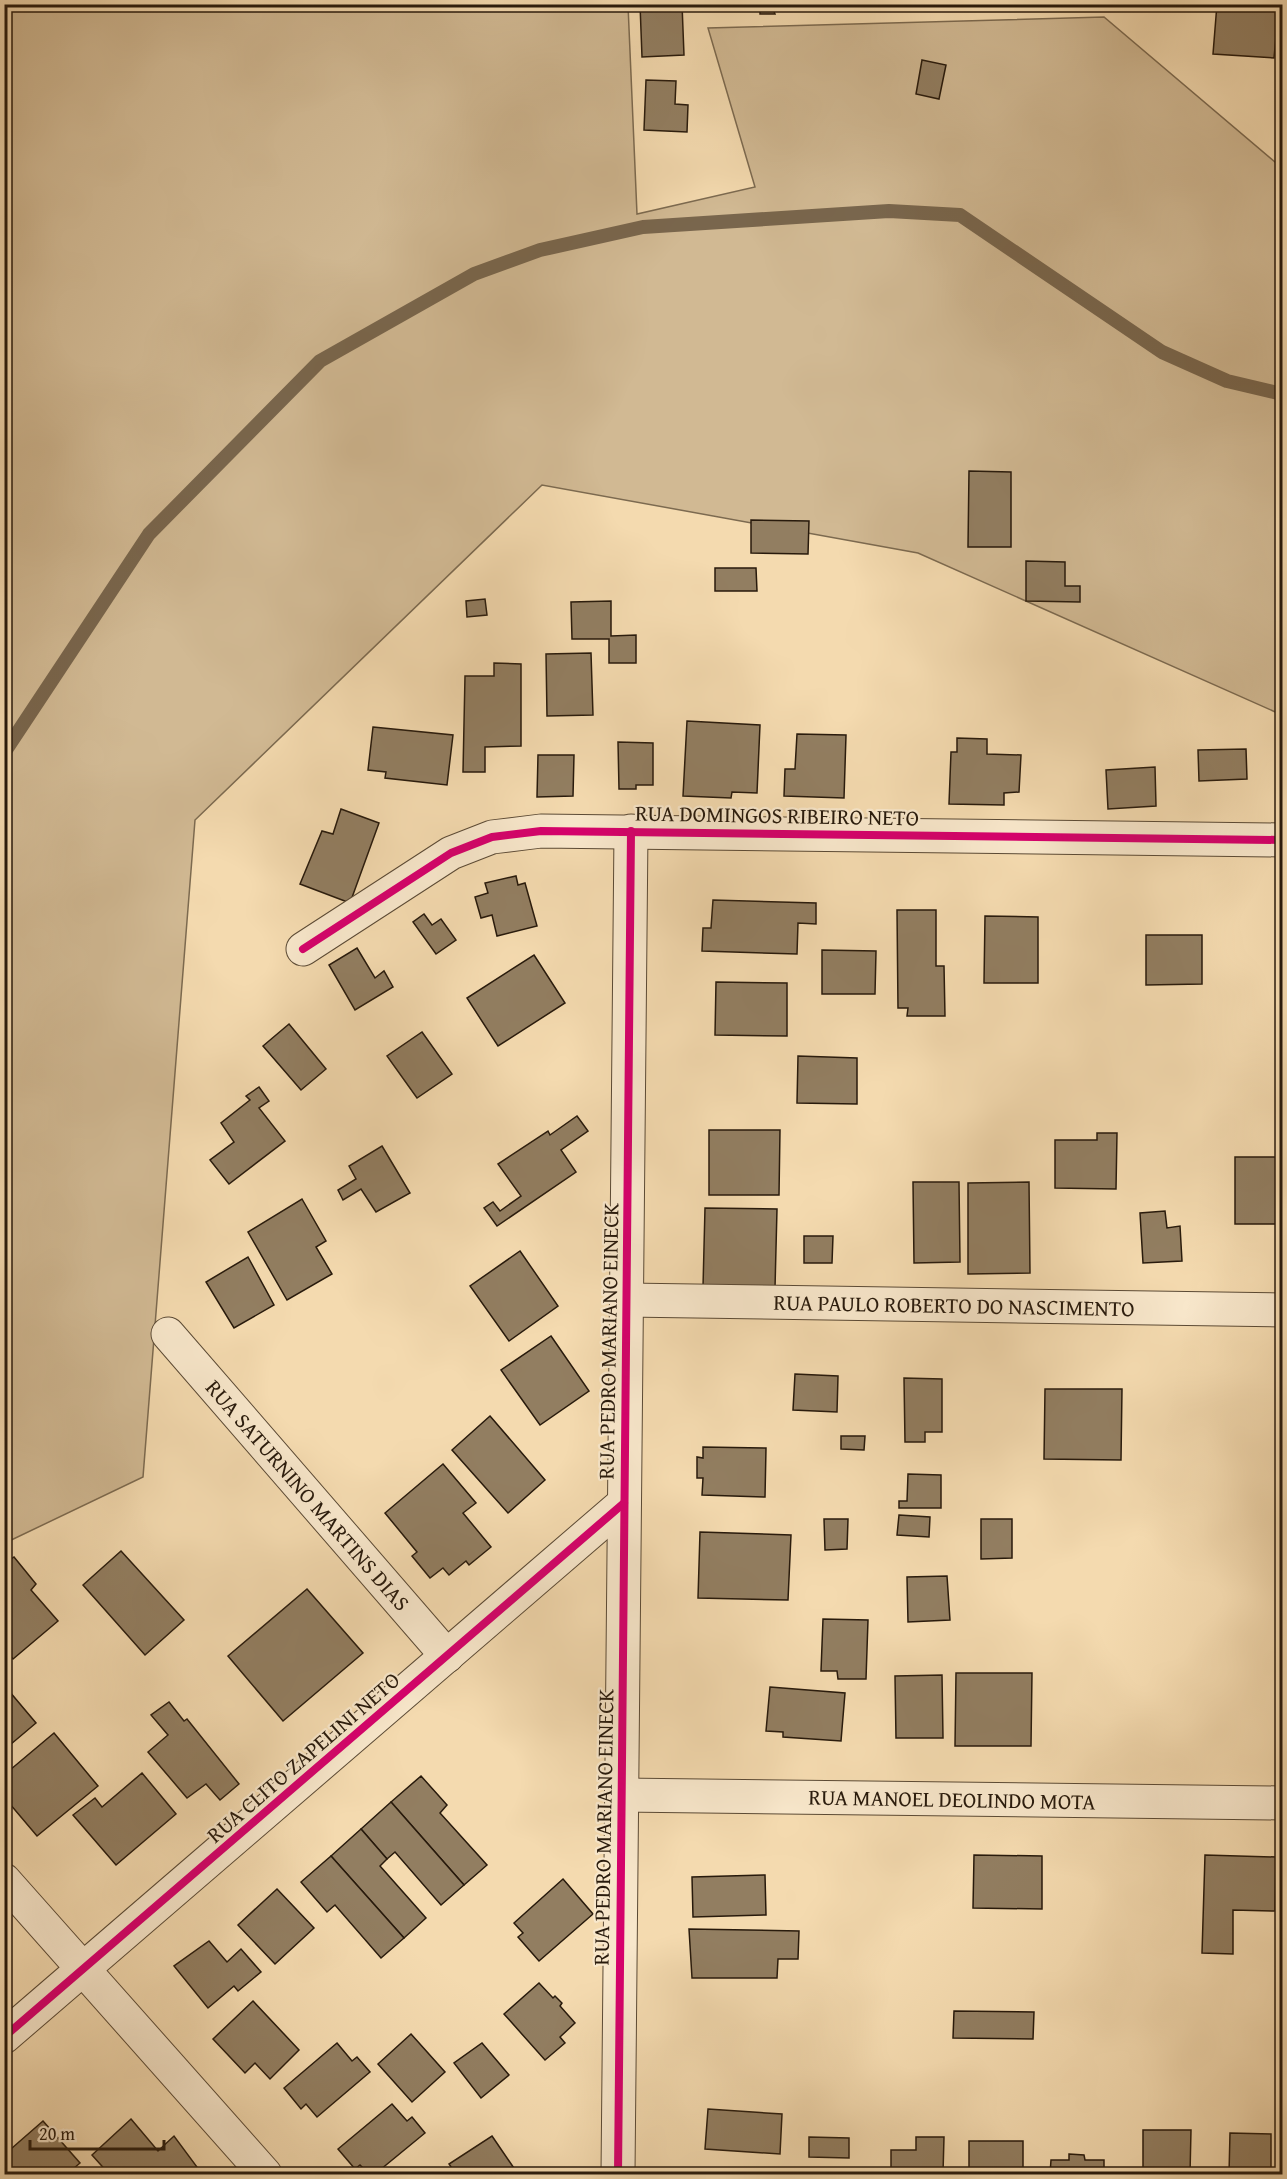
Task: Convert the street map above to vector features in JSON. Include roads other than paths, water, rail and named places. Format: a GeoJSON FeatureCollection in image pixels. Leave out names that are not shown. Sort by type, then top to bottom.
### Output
{"type":"FeatureCollection","features":[{"type":"Feature","properties":{"kind":"street","name":"RUA DOMINGOS RIBEIRO NETO"},"geometry":{"type":"LineString","coordinates":[[303,949],[451,853],[492,837],[541,831],[1282,840]]}},
{"type":"Feature","properties":{"kind":"street","name":"RUA PEDRO MARIANO EINECK"},"geometry":{"type":"LineString","coordinates":[[618,2175],[631,831]]}},
{"type":"Feature","properties":{"kind":"street","name":"RUA PAULO ROBERTO DO NASCIMENTO"},"geometry":{"type":"LineString","coordinates":[[626,1300],[1282,1310]]}},
{"type":"Feature","properties":{"kind":"street","name":"RUA SATURNINO MARTINS DIAS"},"geometry":{"type":"LineString","coordinates":[[168,1334],[447,1656]]}},
{"type":"Feature","properties":{"kind":"street","name":"RUA CLITO ZAPELINI NETO"},"geometry":{"type":"LineString","coordinates":[[4,2037],[624,1503]]}},
{"type":"Feature","properties":{"kind":"street","name":"RUA MANOEL DEOLINDO MOTA"},"geometry":{"type":"LineString","coordinates":[[621,1795],[1282,1803]]}},
{"type":"Feature","properties":{"kind":"street"},"geometry":{"type":"LineString","coordinates":[[4,1880],[265,2175]]}},
{"type":"Feature","properties":{"kind":"waterway"},"geometry":{"type":"LineString","coordinates":[[4,753],[149,534],[320,361],[474,274],[540,250],[643,227],[889,211],[960,215],[1162,352],[1227,381],[1282,394]]}}]}
